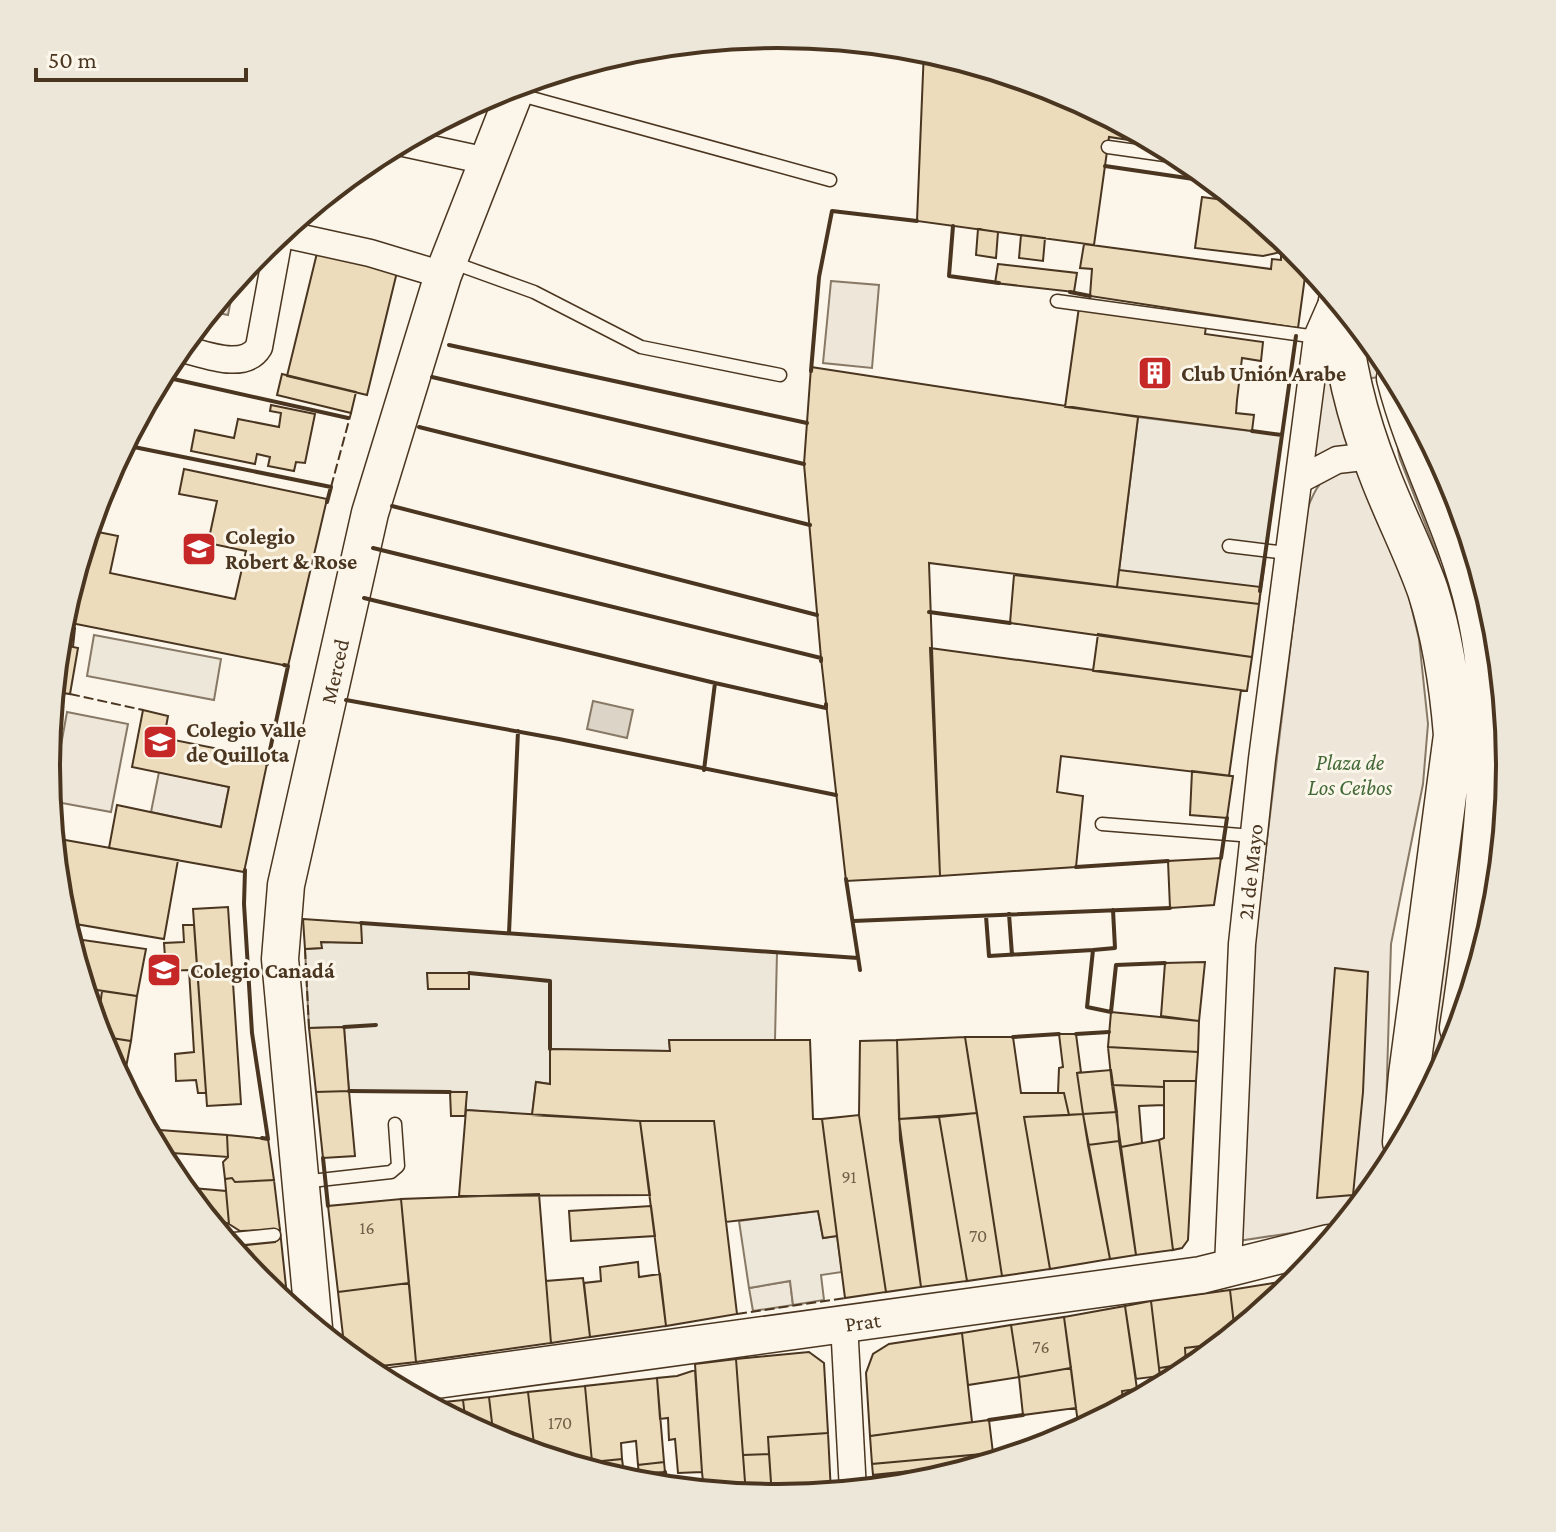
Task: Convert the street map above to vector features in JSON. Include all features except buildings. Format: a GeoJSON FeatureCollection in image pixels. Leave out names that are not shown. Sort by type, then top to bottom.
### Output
{"type":"FeatureCollection","features":[{"type":"Feature","properties":{"kind":"main road","name":"Merced"},"geometry":{"type":"LineString","coordinates":[[309,1309],[287,1234],[301,1182],[280,959],[286,885],[370,513],[446,268],[511,100]]}},
{"type":"Feature","properties":{"kind":"main road"},"geometry":{"type":"LineString","coordinates":[[1342,322],[1352,390],[1372,456],[1410,545],[1438,624],[1454,735],[1405,1115]]}},
{"type":"Feature","properties":{"kind":"main road"},"geometry":{"type":"LineString","coordinates":[[1413,432],[1469,581],[1484,644],[1489,683],[1490,762],[1473,949]]}},
{"type":"Feature","properties":{"kind":"main road","name":"Prat"},"geometry":{"type":"LineString","coordinates":[[412,1383],[1201,1275],[1310,1247]]}},
{"type":"Feature","properties":{"kind":"street"},"geometry":{"type":"LineString","coordinates":[[416,146],[487,161]]}},
{"type":"Feature","properties":{"kind":"street"},"geometry":{"type":"LineString","coordinates":[[294,236],[446,268]]}},
{"type":"Feature","properties":{"kind":"street"},"geometry":{"type":"LineString","coordinates":[[193,351],[239,360],[254,354],[259,347],[276,252]]}},
{"type":"Feature","properties":{"kind":"street","name":"21 de Mayo"},"geometry":{"type":"LineString","coordinates":[[1228,1267],[1242,944],[1253,836],[1317,337],[1330,307]]}},
{"type":"Feature","properties":{"kind":"street"},"geometry":{"type":"LineString","coordinates":[[1299,480],[1337,460],[1372,456]]}},
{"type":"Feature","properties":{"kind":"street"},"geometry":{"type":"LineString","coordinates":[[844,1323],[852,1480]]}},
{"type":"Feature","properties":{"kind":"lane"},"geometry":{"type":"LineString","coordinates":[[531,92],[830,180]]}},
{"type":"Feature","properties":{"kind":"lane"},"geometry":{"type":"LineString","coordinates":[[1108,147],[1152,153]]}},
{"type":"Feature","properties":{"kind":"lane"},"geometry":{"type":"LineString","coordinates":[[446,268],[534,292],[641,347],[780,375]]}},
{"type":"Feature","properties":{"kind":"lane"},"geometry":{"type":"LineString","coordinates":[[1057,301],[1317,337]]}},
{"type":"Feature","properties":{"kind":"lane"},"geometry":{"type":"LineString","coordinates":[[1229,546],[1287,553]]}},
{"type":"Feature","properties":{"kind":"lane"},"geometry":{"type":"LineString","coordinates":[[1102,824],[1253,836]]}},
{"type":"Feature","properties":{"kind":"lane"},"geometry":{"type":"LineString","coordinates":[[301,1182],[391,1172],[398,1166],[395,1124]]}},
{"type":"Feature","properties":{"kind":"lane"},"geometry":{"type":"LineString","coordinates":[[238,1239],[287,1234]]}},
{"type":"Feature","properties":{"kind":"green space"},"geometry":{"type":"Polygon","coordinates":[[[831,281],[879,285],[872,368],[823,363],[831,281]]]}},
{"type":"Feature","properties":{"kind":"green space"},"geometry":{"type":"Polygon","coordinates":[[[231,302],[228,315],[221,314],[231,302]]]}},
{"type":"Feature","properties":{"kind":"green space"},"geometry":{"type":"Polygon","coordinates":[[[1359,345],[1379,377],[1365,379],[1359,345]]]}},
{"type":"Feature","properties":{"kind":"green space"},"geometry":{"type":"Polygon","coordinates":[[[1327,346],[1352,446],[1311,457],[1327,346]]]}},
{"type":"Feature","properties":{"kind":"green space"},"geometry":{"type":"Polygon","coordinates":[[[1404,447],[1467,601],[1474,824],[1442,1038],[1415,1096],[1445,584],[1398,450],[1404,447]]]}},
{"type":"Feature","properties":{"kind":"green space","name":"Plaza de Los Ceibos"},"geometry":{"type":"Polygon","coordinates":[[[1345,468],[1361,473],[1404,576],[1419,639],[1428,724],[1423,784],[1391,944],[1385,1149],[1328,1227],[1238,1241],[1250,980],[1307,510],[1320,483],[1330,474],[1345,468]]]}},
{"type":"Feature","properties":{"kind":"green space"},"geometry":{"type":"Polygon","coordinates":[[[67,712],[128,724],[111,812],[62,803],[61,746],[67,712]]]}},
{"type":"Feature","properties":{"kind":"green space"},"geometry":{"type":"Polygon","coordinates":[[[159,772],[229,787],[221,827],[151,812],[159,772]]]}},
{"type":"Feature","properties":{"kind":"green space"},"geometry":{"type":"Polygon","coordinates":[[[790,1281],[793,1305],[753,1311],[749,1288],[790,1281]]]}},
{"type":"Feature","properties":{"kind":"shaded area"},"geometry":{"type":"Polygon","coordinates":[[[1138,417],[1282,435],[1259,604],[1117,587],[1138,417]]]}},
{"type":"Feature","properties":{"kind":"shaded area"},"geometry":{"type":"Polygon","coordinates":[[[94,635],[221,659],[214,700],[87,676],[94,635]]]}},
{"type":"Feature","properties":{"kind":"shaded area"},"geometry":{"type":"Polygon","coordinates":[[[593,701],[633,710],[627,738],[587,729],[593,701]]]}},
{"type":"Feature","properties":{"kind":"shaded area"},"geometry":{"type":"Polygon","coordinates":[[[361,923],[777,952],[775,1040],[669,1040],[670,1051],[550,1049],[550,1084],[536,1082],[532,1115],[466,1110],[466,1092],[349,1091],[344,1027],[309,1028],[305,949],[321,948],[321,942],[361,943],[361,923]]]}},
{"type":"Feature","properties":{"kind":"shaded area"},"geometry":{"type":"Polygon","coordinates":[[[818,1211],[823,1238],[837,1236],[842,1272],[821,1275],[824,1300],[793,1305],[790,1281],[749,1288],[739,1221],[818,1211]]]}},
{"type":"Feature","properties":{"kind":"fence"},"geometry":{"type":"LineString","coordinates":[[331,487],[351,413]]}},
{"type":"Feature","properties":{"kind":"fence"},"geometry":{"type":"LineString","coordinates":[[70,694],[143,710]]}},
{"type":"Feature","properties":{"kind":"fence"},"geometry":{"type":"LineString","coordinates":[[305,949],[309,1028]]}},
{"type":"Feature","properties":{"kind":"fence"},"geometry":{"type":"LineString","coordinates":[[737,1314],[845,1298]]}},
{"type":"Feature","properties":{"kind":"wall"},"geometry":{"type":"LineString","coordinates":[[1105,166],[1190,179]]}},
{"type":"Feature","properties":{"kind":"wall"},"geometry":{"type":"LineString","coordinates":[[811,371],[819,277],[832,211],[917,221]]}},
{"type":"Feature","properties":{"kind":"wall"},"geometry":{"type":"LineString","coordinates":[[953,226],[949,276],[999,283]]}},
{"type":"Feature","properties":{"kind":"wall"},"geometry":{"type":"LineString","coordinates":[[1070,292],[1090,296]]}},
{"type":"Feature","properties":{"kind":"wall"},"geometry":{"type":"LineString","coordinates":[[1282,435],[1296,336]]}},
{"type":"Feature","properties":{"kind":"wall"},"geometry":{"type":"LineString","coordinates":[[449,345],[807,423]]}},
{"type":"Feature","properties":{"kind":"wall"},"geometry":{"type":"LineString","coordinates":[[432,377],[804,464]]}},
{"type":"Feature","properties":{"kind":"wall"},"geometry":{"type":"LineString","coordinates":[[173,379],[348,418]]}},
{"type":"Feature","properties":{"kind":"wall"},"geometry":{"type":"LineString","coordinates":[[419,427],[810,525]]}},
{"type":"Feature","properties":{"kind":"wall"},"geometry":{"type":"LineString","coordinates":[[1252,431],[1282,435],[1260,591]]}},
{"type":"Feature","properties":{"kind":"wall"},"geometry":{"type":"LineString","coordinates":[[134,447],[331,487],[327,502]]}},
{"type":"Feature","properties":{"kind":"wall"},"geometry":{"type":"LineString","coordinates":[[392,506],[817,615]]}},
{"type":"Feature","properties":{"kind":"wall"},"geometry":{"type":"LineString","coordinates":[[373,548],[821,658],[821,661]]}},
{"type":"Feature","properties":{"kind":"wall"},"geometry":{"type":"LineString","coordinates":[[364,598],[715,683],[704,770]]}},
{"type":"Feature","properties":{"kind":"wall"},"geometry":{"type":"LineString","coordinates":[[929,612],[1010,623]]}},
{"type":"Feature","properties":{"kind":"wall"},"geometry":{"type":"LineString","coordinates":[[267,764],[288,666],[284,665]]}},
{"type":"Feature","properties":{"kind":"wall"},"geometry":{"type":"LineString","coordinates":[[715,683],[826,708],[826,704]]}},
{"type":"Feature","properties":{"kind":"wall"},"geometry":{"type":"LineString","coordinates":[[346,700],[836,795]]}},
{"type":"Feature","properties":{"kind":"wall"},"geometry":{"type":"LineString","coordinates":[[509,933],[518,731]]}},
{"type":"Feature","properties":{"kind":"wall"},"geometry":{"type":"LineString","coordinates":[[1221,858],[1227,818]]}},
{"type":"Feature","properties":{"kind":"wall"},"geometry":{"type":"LineString","coordinates":[[1076,867],[1168,861]]}},
{"type":"Feature","properties":{"kind":"wall"},"geometry":{"type":"LineString","coordinates":[[245,870],[244,904],[252,1033],[268,1139],[262,1138]]}},
{"type":"Feature","properties":{"kind":"wall"},"geometry":{"type":"LineString","coordinates":[[846,879],[860,970]]}},
{"type":"Feature","properties":{"kind":"wall"},"geometry":{"type":"LineString","coordinates":[[853,921],[1170,908]]}},
{"type":"Feature","properties":{"kind":"wall"},"geometry":{"type":"LineString","coordinates":[[1093,950],[1115,948],[1113,910]]}},
{"type":"Feature","properties":{"kind":"wall"},"geometry":{"type":"LineString","coordinates":[[1009,914],[1012,955]]}},
{"type":"Feature","properties":{"kind":"wall"},"geometry":{"type":"LineString","coordinates":[[986,916],[989,956],[1093,950],[1087,1007],[1111,1012],[1116,965],[1165,963]]}},
{"type":"Feature","properties":{"kind":"wall"},"geometry":{"type":"LineString","coordinates":[[361,923],[858,958]]}},
{"type":"Feature","properties":{"kind":"wall"},"geometry":{"type":"LineString","coordinates":[[469,973],[550,981],[550,1049]]}},
{"type":"Feature","properties":{"kind":"wall"},"geometry":{"type":"LineString","coordinates":[[344,1027],[376,1025]]}},
{"type":"Feature","properties":{"kind":"wall"},"geometry":{"type":"LineString","coordinates":[[1076,1034],[1109,1032]]}},
{"type":"Feature","properties":{"kind":"wall"},"geometry":{"type":"LineString","coordinates":[[1013,1037],[1059,1034]]}},
{"type":"Feature","properties":{"kind":"wall"},"geometry":{"type":"LineString","coordinates":[[349,1091],[450,1092]]}},
{"type":"Feature","properties":{"kind":"wall"},"geometry":{"type":"LineString","coordinates":[[323,1158],[328,1206]]}},
{"type":"Feature","properties":{"kind":"wall"},"geometry":{"type":"LineString","coordinates":[[989,1420],[1023,1415]]}},
{"type":"Feature","properties":{"kind":"place","name":"Club Unión Arabe"},"geometry":{"type":"Point","coordinates":[1155,373]}},
{"type":"Feature","properties":{"kind":"place","name":"Colegio Robert & Rose"},"geometry":{"type":"Point","coordinates":[199,549]}},
{"type":"Feature","properties":{"kind":"place","name":"Colegio Valle de Quillota"},"geometry":{"type":"Point","coordinates":[160,742]}},
{"type":"Feature","properties":{"kind":"place","name":"Colegio Canadá"},"geometry":{"type":"Point","coordinates":[164,970]}}]}
